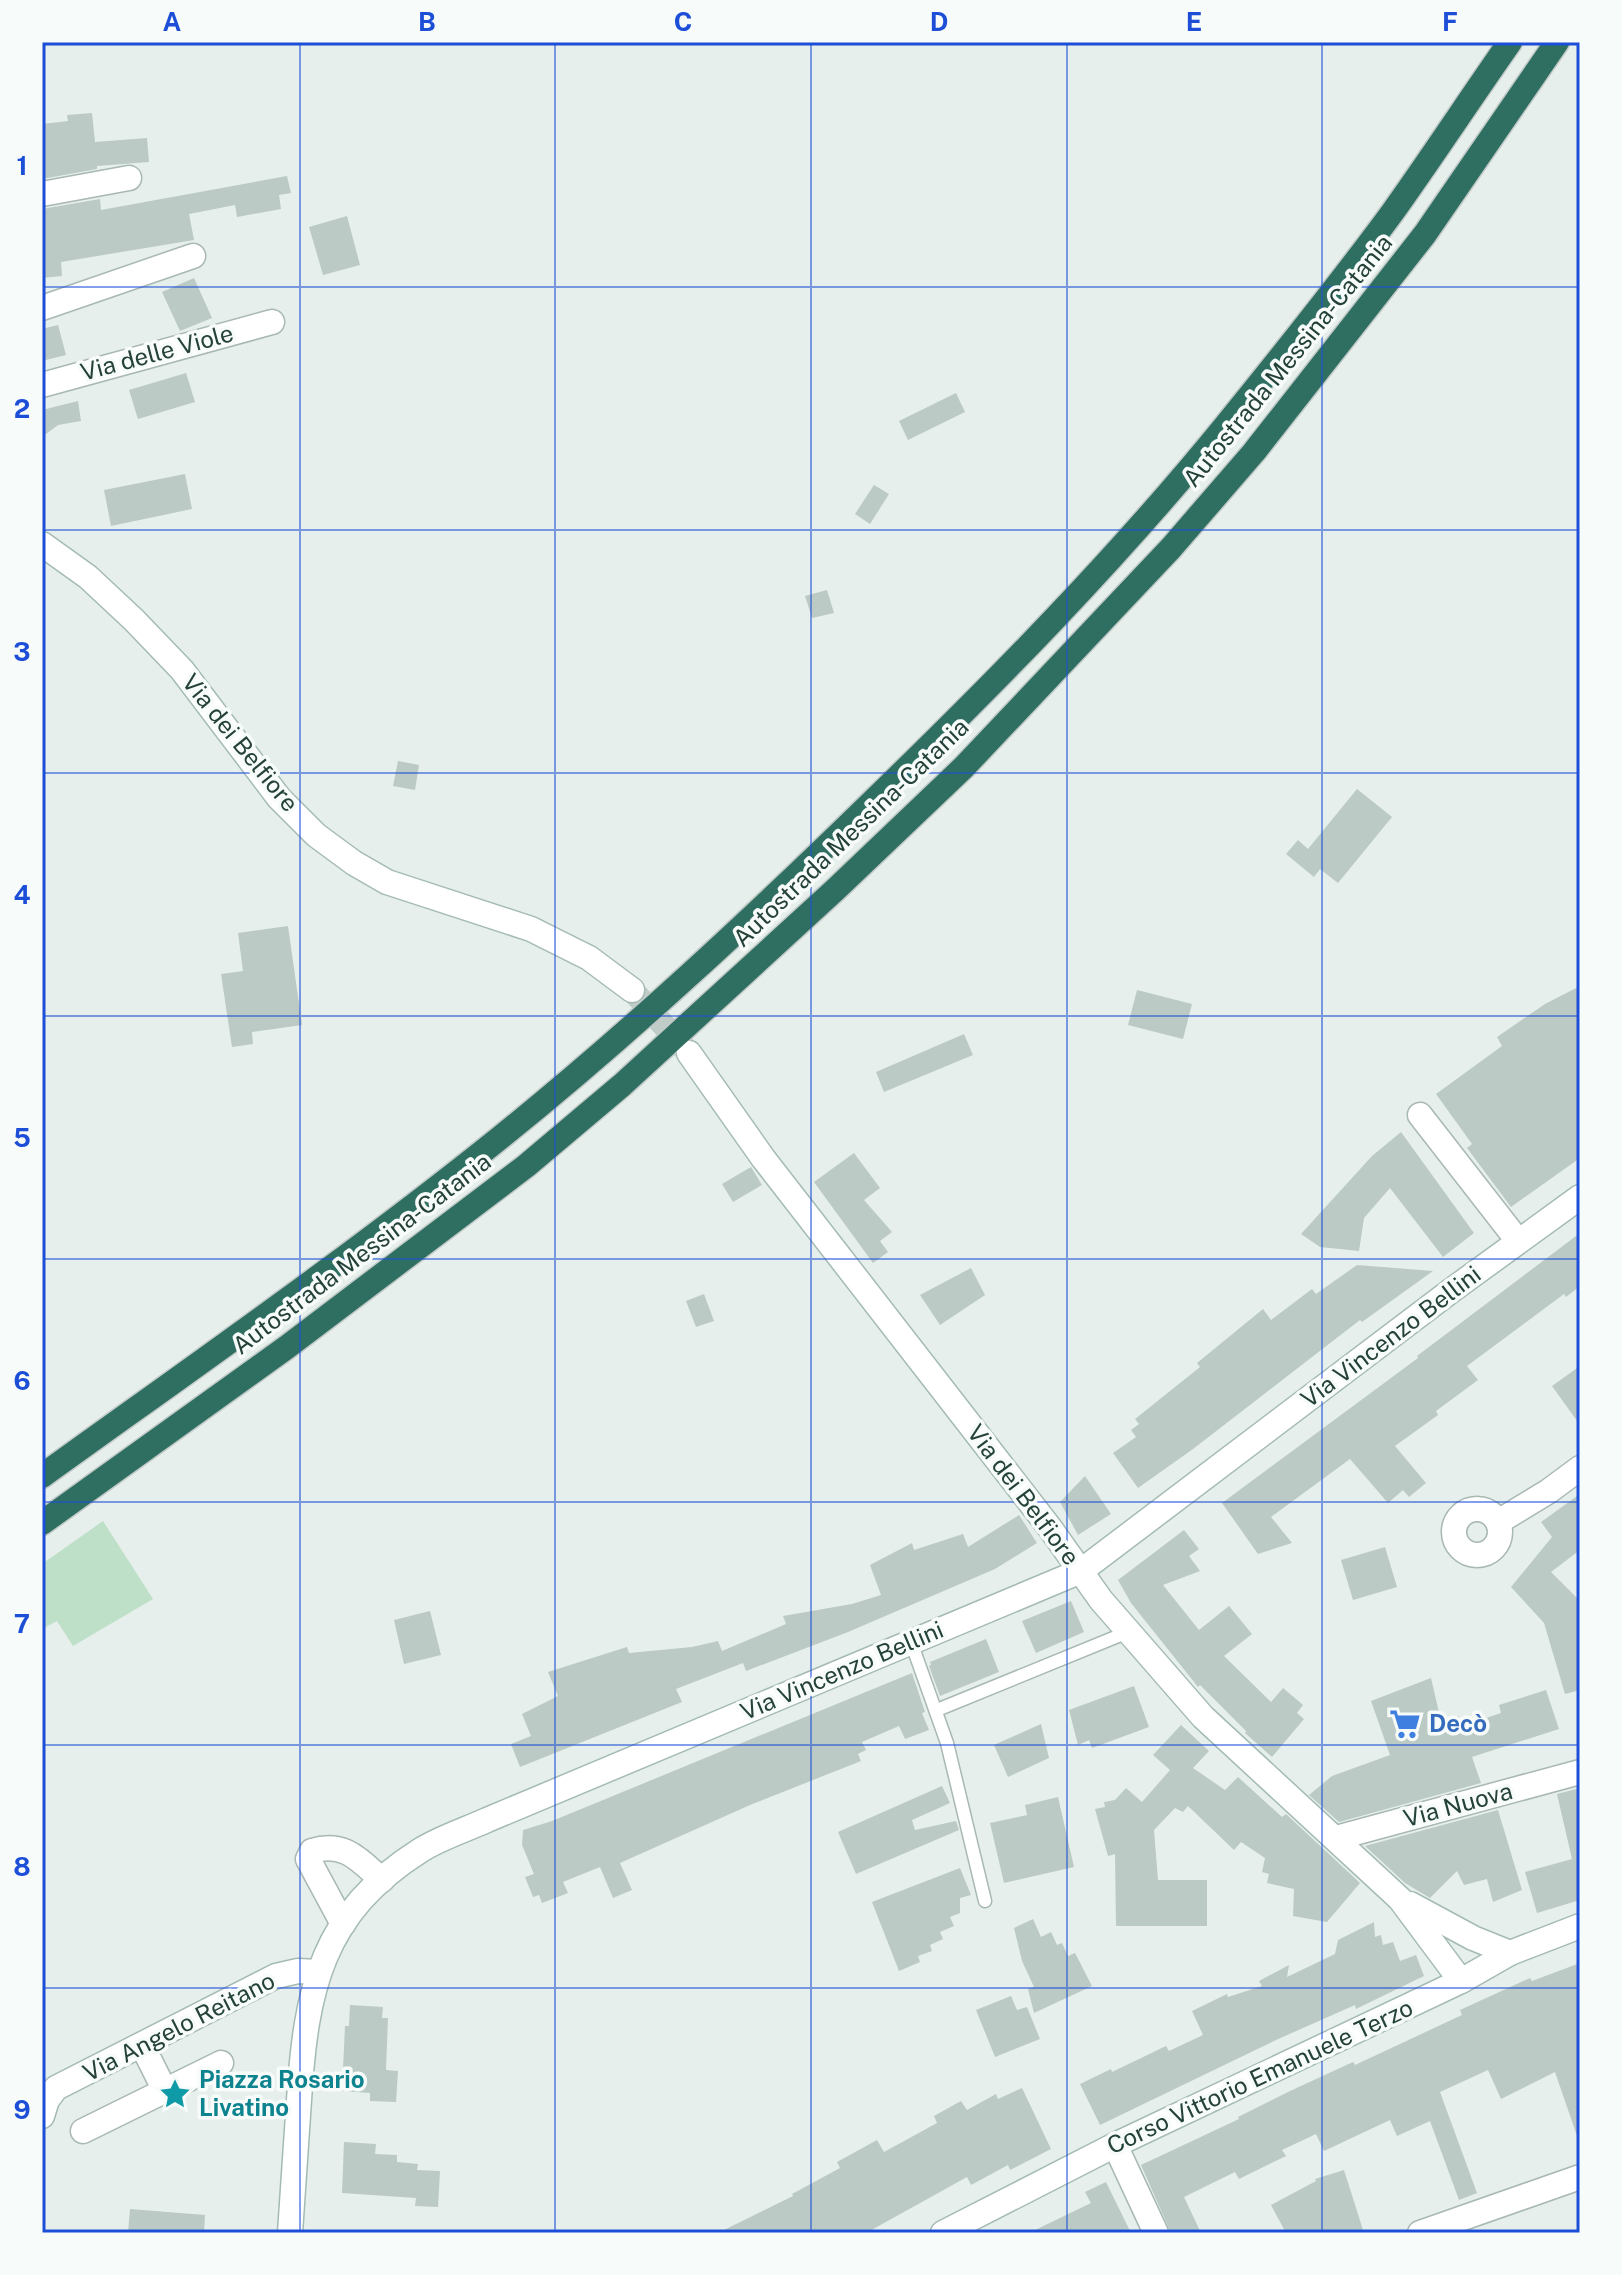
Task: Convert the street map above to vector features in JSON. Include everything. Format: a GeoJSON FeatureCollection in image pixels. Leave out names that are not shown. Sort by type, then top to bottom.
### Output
{"type":"FeatureCollection","features":[{"type":"Feature","properties":{"kind":"highway","name":"Autostrada Messina-Catania"},"geometry":{"type":"LineString","coordinates":[[42,1476],[289,1299],[501,1137],[689,974],[924,751],[1053,622],[1225,427],[1391,213],[1510,42]]}},
{"type":"Feature","properties":{"kind":"highway","name":"Autostrada Messina-Catania"},"geometry":{"type":"LineString","coordinates":[[42,1523],[299,1338],[526,1166],[669,1042],[964,767],[1122,601],[1254,452],[1425,234],[1557,42]]}},
{"type":"Feature","properties":{"kind":"street"},"geometry":{"type":"LineString","coordinates":[[42,194],[129,178]]}},
{"type":"Feature","properties":{"kind":"street"},"geometry":{"type":"LineString","coordinates":[[42,308],[193,256]]}},
{"type":"Feature","properties":{"kind":"street","name":"Via delle Viole"},"geometry":{"type":"LineString","coordinates":[[42,385],[272,322]]}},
{"type":"Feature","properties":{"kind":"street","name":"Via dei Belfiore"},"geometry":{"type":"LineString","coordinates":[[42,544],[88,577],[172,660],[279,798],[316,835],[387,882],[531,929],[589,958],[632,990]]}},
{"type":"Feature","properties":{"kind":"street","name":"Via dei Belfiore"},"geometry":{"type":"LineString","coordinates":[[689,1053],[763,1158],[1128,1632],[1203,1717],[1400,1899]]}},
{"type":"Feature","properties":{"kind":"street"},"geometry":{"type":"LineString","coordinates":[[1420,1115],[1518,1241]]}},
{"type":"Feature","properties":{"kind":"street","name":"Via Vincenzo Bellini"},"geometry":{"type":"LineString","coordinates":[[290,2233],[302,2050],[308,2005],[318,1972],[343,1924],[358,1903],[382,1880],[422,1849],[448,1837],[1081,1571],[1580,1197]]}},
{"type":"Feature","properties":{"kind":"street"},"geometry":{"type":"LineString","coordinates":[[1498,1522],[1580,1468]]}},
{"type":"Feature","properties":{"kind":"street","name":"Via Nuova"},"geometry":{"type":"LineString","coordinates":[[1336,1838],[1580,1772]]}},
{"type":"Feature","properties":{"kind":"street"},"geometry":{"type":"LineString","coordinates":[[343,1924],[308,1859],[312,1851],[329,1846],[348,1851],[382,1880]]}},
{"type":"Feature","properties":{"kind":"street"},"geometry":{"type":"LineString","coordinates":[[1400,1899],[1473,1938],[1510,1953]]}},
{"type":"Feature","properties":{"kind":"street"},"geometry":{"type":"LineString","coordinates":[[1400,1899],[1461,1981]]}},
{"type":"Feature","properties":{"kind":"street","name":"Corso Vittorio Emanuele Terzo"},"geometry":{"type":"LineString","coordinates":[[943,2233],[1115,2145],[1461,1981],[1510,1953],[1580,1926]]}},
{"type":"Feature","properties":{"kind":"street","name":"Via Angelo Reitano"},"geometry":{"type":"LineString","coordinates":[[44,2108],[56,2088],[276,1976],[298,1971],[318,1972]]}},
{"type":"Feature","properties":{"kind":"street"},"geometry":{"type":"LineString","coordinates":[[142,2045],[165,2091]]}},
{"type":"Feature","properties":{"kind":"street"},"geometry":{"type":"LineString","coordinates":[[83,2131],[221,2063]]}},
{"type":"Feature","properties":{"kind":"street"},"geometry":{"type":"LineString","coordinates":[[1115,2145],[1156,2233]]}},
{"type":"Feature","properties":{"kind":"street"},"geometry":{"type":"LineString","coordinates":[[1420,2233],[1580,2177]]}},
{"type":"Feature","properties":{"kind":"lane"},"geometry":{"type":"LineString","coordinates":[[937,1710],[1128,1632]]}},
{"type":"Feature","properties":{"kind":"lane"},"geometry":{"type":"LineString","coordinates":[[911,1642],[937,1710],[985,1901]]}},
{"type":"Feature","properties":{"kind":"green space"},"geometry":{"type":"Polygon","coordinates":[[[103,1521],[153,1599],[73,1646],[57,1621],[42,1629],[42,1564],[103,1521]]]}},
{"type":"Feature","properties":{"kind":"building"},"geometry":{"type":"Polygon","coordinates":[[[92,113],[95,142],[147,138],[149,162],[97,166],[97,169],[42,179],[42,124],[68,121],[67,115],[92,113]]]}},
{"type":"Feature","properties":{"kind":"building"},"geometry":{"type":"Polygon","coordinates":[[[287,176],[291,193],[279,195],[281,209],[237,217],[235,205],[189,214],[194,240],[61,262],[62,276],[42,278],[42,209],[100,199],[101,210],[287,176]]]}},
{"type":"Feature","properties":{"kind":"building"},"geometry":{"type":"Polygon","coordinates":[[[347,216],[360,265],[323,275],[309,227],[347,216]]]}},
{"type":"Feature","properties":{"kind":"building"},"geometry":{"type":"Polygon","coordinates":[[[194,278],[212,318],[180,331],[162,292],[194,278]]]}},
{"type":"Feature","properties":{"kind":"building"},"geometry":{"type":"Polygon","coordinates":[[[58,325],[66,355],[42,361],[42,329],[58,325]]]}},
{"type":"Feature","properties":{"kind":"building"},"geometry":{"type":"Polygon","coordinates":[[[186,373],[195,402],[138,419],[129,390],[186,373]]]}},
{"type":"Feature","properties":{"kind":"building"},"geometry":{"type":"Polygon","coordinates":[[[956,393],[965,412],[908,440],[899,421],[956,393]]]}},
{"type":"Feature","properties":{"kind":"building"},"geometry":{"type":"Polygon","coordinates":[[[78,401],[81,421],[58,425],[42,437],[42,410],[78,401]]]}},
{"type":"Feature","properties":{"kind":"building"},"geometry":{"type":"Polygon","coordinates":[[[185,474],[192,509],[111,526],[104,490],[185,474]]]}},
{"type":"Feature","properties":{"kind":"building"},"geometry":{"type":"Polygon","coordinates":[[[874,485],[889,494],[870,524],[855,514],[874,485]]]}},
{"type":"Feature","properties":{"kind":"building"},"geometry":{"type":"Polygon","coordinates":[[[827,590],[834,613],[812,618],[805,596],[827,590]]]}},
{"type":"Feature","properties":{"kind":"building"},"geometry":{"type":"Polygon","coordinates":[[[398,761],[419,765],[415,790],[393,786],[398,761]]]}},
{"type":"Feature","properties":{"kind":"building"},"geometry":{"type":"Polygon","coordinates":[[[1357,789],[1392,817],[1338,883],[1320,869],[1314,877],[1286,854],[1298,840],[1308,849],[1357,789]]]}},
{"type":"Feature","properties":{"kind":"building"},"geometry":{"type":"Polygon","coordinates":[[[288,926],[302,1025],[252,1032],[253,1044],[232,1047],[221,974],[243,971],[238,933],[288,926]]]}},
{"type":"Feature","properties":{"kind":"building"},"geometry":{"type":"Polygon","coordinates":[[[1580,986],[1580,1158],[1511,1207],[1467,1148],[1472,1144],[1436,1094],[1502,1046],[1497,1037],[1545,1004],[1580,986]]]}},
{"type":"Feature","properties":{"kind":"building"},"geometry":{"type":"Polygon","coordinates":[[[1137,990],[1192,1004],[1183,1039],[1128,1025],[1137,990]]]}},
{"type":"Feature","properties":{"kind":"building"},"geometry":{"type":"Polygon","coordinates":[[[964,1034],[973,1055],[884,1092],[876,1072],[964,1034]]]}},
{"type":"Feature","properties":{"kind":"building"},"geometry":{"type":"Polygon","coordinates":[[[1401,1132],[1474,1233],[1443,1257],[1390,1188],[1364,1218],[1359,1251],[1320,1247],[1301,1234],[1372,1156],[1401,1132]]]}},
{"type":"Feature","properties":{"kind":"building"},"geometry":{"type":"Polygon","coordinates":[[[854,1153],[880,1188],[864,1200],[892,1232],[880,1241],[888,1252],[873,1263],[814,1182],[854,1153]]]}},
{"type":"Feature","properties":{"kind":"building"},"geometry":{"type":"Polygon","coordinates":[[[751,1167],[762,1185],[733,1202],[722,1184],[751,1167]]]}},
{"type":"Feature","properties":{"kind":"building"},"geometry":{"type":"Polygon","coordinates":[[[1580,1233],[1580,1286],[1566,1297],[1564,1294],[1467,1366],[1478,1380],[1436,1411],[1438,1415],[1395,1446],[1426,1483],[1409,1497],[1403,1490],[1388,1503],[1350,1459],[1271,1517],[1292,1543],[1258,1554],[1222,1503],[1580,1233]]]}},
{"type":"Feature","properties":{"kind":"building"},"geometry":{"type":"Polygon","coordinates":[[[1357,1265],[1433,1271],[1362,1322],[1360,1320],[1138,1488],[1113,1453],[1136,1437],[1131,1430],[1139,1424],[1135,1419],[1200,1367],[1197,1363],[1263,1309],[1271,1320],[1312,1289],[1316,1294],[1357,1265]]]}},
{"type":"Feature","properties":{"kind":"building"},"geometry":{"type":"Polygon","coordinates":[[[971,1268],[985,1295],[940,1325],[920,1295],[971,1268]]]}},
{"type":"Feature","properties":{"kind":"building"},"geometry":{"type":"Polygon","coordinates":[[[704,1294],[714,1321],[696,1327],[686,1301],[704,1294]]]}},
{"type":"Feature","properties":{"kind":"building"},"geometry":{"type":"Polygon","coordinates":[[[1580,1366],[1580,1425],[1552,1386],[1580,1366]]]}},
{"type":"Feature","properties":{"kind":"building"},"geometry":{"type":"Polygon","coordinates":[[[1085,1476],[1111,1514],[1078,1535],[1060,1502],[1085,1476]]]}},
{"type":"Feature","properties":{"kind":"building"},"geometry":{"type":"Polygon","coordinates":[[[1580,1494],[1580,1550],[1551,1572],[1580,1601],[1580,1690],[1565,1694],[1544,1623],[1511,1587],[1552,1537],[1541,1522],[1580,1494]]]}},
{"type":"Feature","properties":{"kind":"building"},"geometry":{"type":"Polygon","coordinates":[[[1019,1515],[1037,1543],[995,1569],[848,1632],[746,1671],[743,1663],[676,1689],[682,1702],[520,1767],[511,1744],[531,1736],[522,1714],[558,1696],[548,1672],[627,1647],[629,1653],[692,1647],[718,1641],[722,1651],[786,1624],[783,1616],[852,1604],[881,1595],[870,1565],[912,1543],[914,1550],[963,1534],[968,1547],[1019,1515]]]}},
{"type":"Feature","properties":{"kind":"building"},"geometry":{"type":"Polygon","coordinates":[[[1184,1530],[1199,1549],[1189,1556],[1200,1571],[1163,1585],[1199,1630],[1229,1606],[1252,1634],[1224,1656],[1271,1702],[1283,1688],[1303,1705],[1297,1713],[1304,1719],[1272,1757],[1200,1685],[1198,1687],[1131,1603],[1118,1580],[1184,1530]]]}},
{"type":"Feature","properties":{"kind":"building"},"geometry":{"type":"Polygon","coordinates":[[[1385,1547],[1397,1587],[1353,1600],[1341,1560],[1385,1547]]]}},
{"type":"Feature","properties":{"kind":"building"},"geometry":{"type":"Polygon","coordinates":[[[1071,1601],[1084,1632],[1036,1653],[1022,1621],[1071,1601]]]}},
{"type":"Feature","properties":{"kind":"building"},"geometry":{"type":"Polygon","coordinates":[[[430,1611],[441,1655],[404,1664],[394,1620],[430,1611]]]}},
{"type":"Feature","properties":{"kind":"building"},"geometry":{"type":"Polygon","coordinates":[[[986,1639],[999,1672],[940,1696],[930,1662],[986,1639]]]}},
{"type":"Feature","properties":{"kind":"building"},"geometry":{"type":"Polygon","coordinates":[[[912,1673],[929,1730],[905,1739],[899,1726],[862,1742],[866,1750],[858,1754],[861,1761],[750,1805],[620,1863],[632,1890],[613,1898],[600,1867],[563,1882],[568,1893],[542,1903],[539,1895],[533,1897],[525,1877],[534,1874],[522,1845],[523,1830],[552,1821],[912,1673]]]}},
{"type":"Feature","properties":{"kind":"building"},"geometry":{"type":"Polygon","coordinates":[[[1431,1678],[1441,1721],[1459,1716],[1462,1726],[1501,1713],[1499,1705],[1546,1690],[1559,1729],[1472,1757],[1481,1783],[1339,1822],[1309,1795],[1332,1776],[1390,1755],[1371,1701],[1431,1678]]]}},
{"type":"Feature","properties":{"kind":"building"},"geometry":{"type":"Polygon","coordinates":[[[1134,1686],[1149,1727],[1092,1748],[1089,1740],[1078,1745],[1069,1710],[1134,1686]]]}},
{"type":"Feature","properties":{"kind":"building"},"geometry":{"type":"Polygon","coordinates":[[[1041,1724],[1049,1758],[1008,1777],[994,1745],[1041,1724]]]}},
{"type":"Feature","properties":{"kind":"building"},"geometry":{"type":"Polygon","coordinates":[[[1181,1725],[1209,1751],[1193,1768],[1225,1790],[1238,1777],[1282,1817],[1286,1814],[1360,1883],[1327,1922],[1293,1916],[1294,1889],[1267,1883],[1269,1874],[1262,1872],[1265,1858],[1241,1842],[1234,1850],[1188,1806],[1183,1812],[1175,1808],[1154,1830],[1158,1880],[1207,1880],[1207,1926],[1116,1926],[1115,1854],[1108,1856],[1095,1809],[1105,1807],[1104,1802],[1115,1800],[1126,1788],[1142,1802],[1170,1770],[1153,1755],[1181,1725]]]}},
{"type":"Feature","properties":{"kind":"building"},"geometry":{"type":"Polygon","coordinates":[[[942,1786],[950,1803],[912,1820],[915,1830],[956,1821],[959,1830],[856,1874],[838,1832],[942,1786]]]}},
{"type":"Feature","properties":{"kind":"building"},"geometry":{"type":"Polygon","coordinates":[[[1580,1788],[1580,1900],[1537,1913],[1525,1872],[1572,1859],[1557,1794],[1580,1788]]]}},
{"type":"Feature","properties":{"kind":"building"},"geometry":{"type":"Polygon","coordinates":[[[1058,1797],[1074,1867],[1004,1883],[990,1823],[1027,1815],[1025,1805],[1058,1797]]]}},
{"type":"Feature","properties":{"kind":"building"},"geometry":{"type":"Polygon","coordinates":[[[1498,1810],[1522,1890],[1493,1902],[1487,1879],[1464,1885],[1457,1871],[1430,1898],[1405,1883],[1365,1846],[1498,1810]]]}},
{"type":"Feature","properties":{"kind":"building"},"geometry":{"type":"Polygon","coordinates":[[[960,1868],[971,1895],[960,1898],[960,1913],[950,1917],[954,1926],[940,1932],[943,1939],[930,1945],[932,1951],[918,1956],[920,1962],[899,1971],[872,1902],[960,1868]]]}},
{"type":"Feature","properties":{"kind":"building"},"geometry":{"type":"Polygon","coordinates":[[[1033,1919],[1041,1937],[1051,1932],[1057,1945],[1062,1943],[1068,1956],[1075,1953],[1092,1986],[1034,2013],[1028,1989],[1034,1987],[1022,1961],[1014,1928],[1033,1919]]]}},
{"type":"Feature","properties":{"kind":"building"},"geometry":{"type":"Polygon","coordinates":[[[1374,1922],[1375,1937],[1381,1935],[1383,1945],[1393,1942],[1400,1961],[1416,1955],[1424,1976],[1356,2009],[1355,2005],[1276,2040],[1100,2125],[1080,2084],[1166,2046],[1169,2051],[1203,2035],[1192,2011],[1227,1994],[1228,1997],[1262,1986],[1259,1981],[1289,1965],[1287,1977],[1335,1954],[1338,1940],[1374,1922]]]}},
{"type":"Feature","properties":{"kind":"building"},"geometry":{"type":"Polygon","coordinates":[[[1580,1963],[1580,2136],[1577,2136],[1555,2072],[1501,2099],[1488,2070],[1440,2092],[1477,2193],[1459,2200],[1430,2121],[1397,2136],[1390,2120],[1324,2151],[1316,2134],[1282,2150],[1286,2156],[1239,2179],[1235,2172],[1184,2197],[1201,2233],[1171,2233],[1141,2165],[1290,2091],[1353,2062],[1355,2065],[1462,2015],[1460,2010],[1530,1978],[1532,1981],[1580,1963]]]}},
{"type":"Feature","properties":{"kind":"building"},"geometry":{"type":"Polygon","coordinates":[[[1011,1996],[1017,2010],[1027,2007],[1040,2039],[995,2057],[976,2010],[1011,1996]]]}},
{"type":"Feature","properties":{"kind":"building"},"geometry":{"type":"Polygon","coordinates":[[[350,2005],[383,2007],[382,2018],[388,2018],[386,2070],[398,2071],[396,2102],[370,2101],[370,2093],[342,2091],[345,2026],[349,2026],[350,2005]]]}},
{"type":"Feature","properties":{"kind":"building"},"geometry":{"type":"Polygon","coordinates":[[[1022,2088],[1051,2149],[1010,2170],[1008,2165],[971,2185],[967,2177],[866,2233],[718,2233],[793,2196],[840,2168],[837,2162],[877,2140],[884,2152],[937,2123],[934,2116],[961,2101],[967,2110],[996,2094],[998,2099],[1022,2088]]]}},
{"type":"Feature","properties":{"kind":"building"},"geometry":{"type":"Polygon","coordinates":[[[344,2142],[376,2144],[375,2154],[397,2155],[397,2162],[418,2164],[417,2170],[440,2171],[438,2207],[415,2206],[416,2198],[342,2193],[344,2142]]]}},
{"type":"Feature","properties":{"kind":"building"},"geometry":{"type":"Polygon","coordinates":[[[1344,2170],[1363,2230],[1353,2233],[1286,2233],[1271,2205],[1315,2179],[1344,2170]]]}},
{"type":"Feature","properties":{"kind":"building"},"geometry":{"type":"Polygon","coordinates":[[[1106,2182],[1131,2233],[1029,2233],[1091,2203],[1085,2192],[1106,2182]]]}},
{"type":"Feature","properties":{"kind":"building"},"geometry":{"type":"Polygon","coordinates":[[[130,2209],[205,2215],[204,2233],[128,2233],[130,2209]]]}},
{"type":"Feature","properties":{"kind":"tunnel"},"geometry":{"type":"LineString","coordinates":[[632,990],[687,1051]]}},
{"type":"Feature","properties":{"kind":"place","name":"Decò"},"geometry":{"type":"Point","coordinates":[1405,1724]}},
{"type":"Feature","properties":{"kind":"place","name":"Piazza Rosario Livatino"},"geometry":{"type":"Point","coordinates":[175,2094]}}]}
